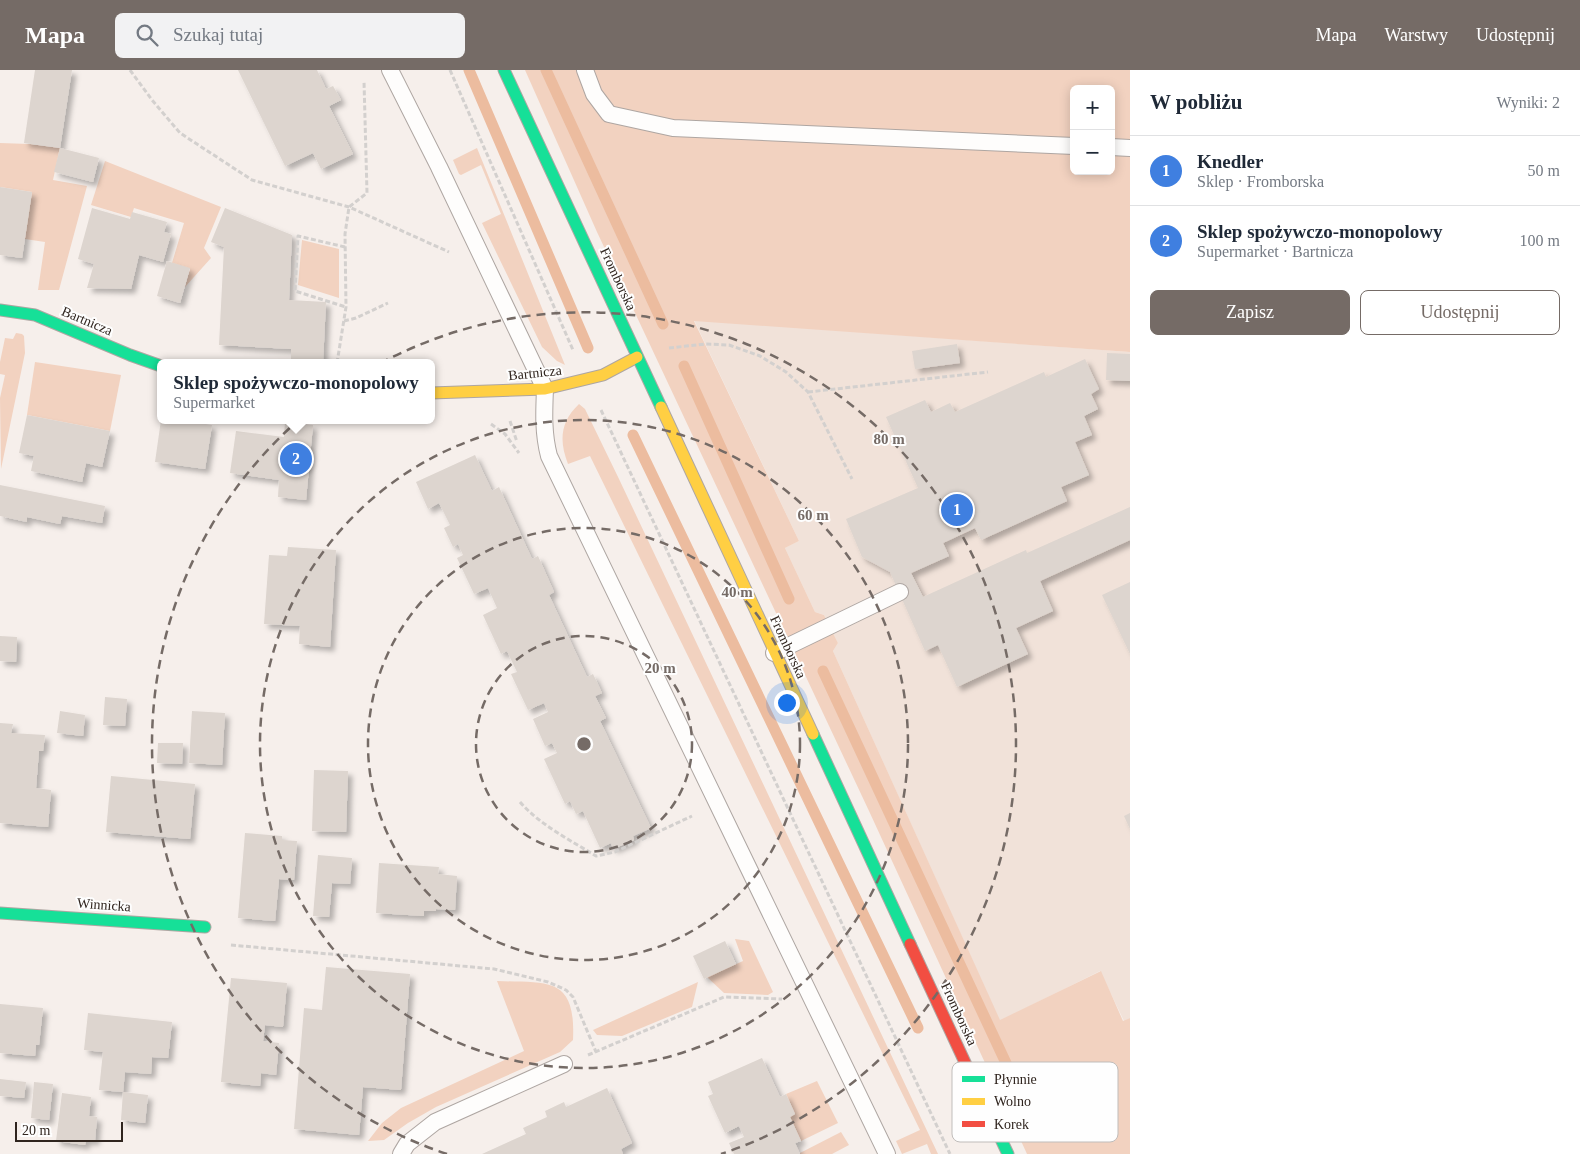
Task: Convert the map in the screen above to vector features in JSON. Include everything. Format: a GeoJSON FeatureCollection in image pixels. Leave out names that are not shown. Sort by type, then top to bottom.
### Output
{"type":"FeatureCollection","features":[{"type":"Feature","properties":{"kind":"street","name":"Fromborska"},"geometry":{"type":"LineString","coordinates":[[504,70],[965,1062]]}},
{"type":"Feature","properties":{"kind":"street","name":"Bartnicza"},"geometry":{"type":"LineString","coordinates":[[0,310],[35,315],[157,365]]}},
{"type":"Feature","properties":{"kind":"street","name":"Bartnicza"},"geometry":{"type":"LineString","coordinates":[[435,393],[545,389],[604,376],[637,357]]}},
{"type":"Feature","properties":{"kind":"street","name":"Winnicka"},"geometry":{"type":"LineString","coordinates":[[0,913],[205,927]]}},
{"type":"Feature","properties":{"kind":"street","name":"Fromborska"},"geometry":{"type":"LineString","coordinates":[[1002,1142],[1008,1154]]}},
{"type":"Feature","properties":{"kind":"lane"},"geometry":{"type":"LineString","coordinates":[[390,70],[440,167],[545,389],[545,440],[549,456],[887,1154]]}},
{"type":"Feature","properties":{"kind":"lane"},"geometry":{"type":"LineString","coordinates":[[585,70],[594,94],[610,114],[673,128],[1070,146]]}},
{"type":"Feature","properties":{"kind":"lane"},"geometry":{"type":"LineString","coordinates":[[1115,148],[1130,148]]}},
{"type":"Feature","properties":{"kind":"lane"},"geometry":{"type":"LineString","coordinates":[[774,653],[900,592]]}},
{"type":"Feature","properties":{"kind":"lane"},"geometry":{"type":"LineString","coordinates":[[401,1154],[407,1144],[435,1122],[564,1064]]}},
{"type":"Feature","properties":{"kind":"path"},"geometry":{"type":"LineString","coordinates":[[130,70],[180,133],[252,180],[348,207],[452,253],[447,244]]}},
{"type":"Feature","properties":{"kind":"path"},"geometry":{"type":"LineString","coordinates":[[450,70],[586,380],[950,1154]]}},
{"type":"Feature","properties":{"kind":"path"},"geometry":{"type":"LineString","coordinates":[[338,359],[346,307],[345,247],[348,207],[367,193],[364,80],[368,88]]}},
{"type":"Feature","properties":{"kind":"path"},"geometry":{"type":"LineString","coordinates":[[345,247],[298,236],[295,291],[346,307]]}},
{"type":"Feature","properties":{"kind":"path"},"geometry":{"type":"LineString","coordinates":[[344,321],[356,318],[388,303]]}},
{"type":"Feature","properties":{"kind":"path"},"geometry":{"type":"LineString","coordinates":[[637,357],[674,347],[705,344],[729,345],[760,356],[786,372],[808,392],[852,479]]}},
{"type":"Feature","properties":{"kind":"path"},"geometry":{"type":"LineString","coordinates":[[808,392],[988,372]]}},
{"type":"Feature","properties":{"kind":"path"},"geometry":{"type":"LineString","coordinates":[[520,802],[527,811],[596,856],[615,852],[692,816]]}},
{"type":"Feature","properties":{"kind":"path"},"geometry":{"type":"LineString","coordinates":[[224,945],[494,969],[548,982],[566,990],[574,997],[596,1052]]}},
{"type":"Feature","properties":{"kind":"path"},"geometry":{"type":"LineString","coordinates":[[564,1064],[724,997],[787,1000]]}},
{"type":"Feature","properties":{"kind":"shaded area"},"geometry":{"type":"Polygon","coordinates":[[[525,70],[1130,70],[1130,352],[694,321],[799,541],[785,548],[815,612],[824,615],[838,643],[833,651],[1000,1020],[1101,971],[1123,1021],[1130,1018],[1130,1154],[1027,1154],[1021,1142],[1118,1142],[1118,1062],[985,1062],[597,232],[525,70]]]}},
{"type":"Feature","properties":{"kind":"shaded area"},"geometry":{"type":"Polygon","coordinates":[[[0,143],[60,148],[53,180],[87,186],[59,290],[38,290],[45,242],[25,239],[32,192],[0,187],[0,143]]]}},
{"type":"Feature","properties":{"kind":"shaded area"},"geometry":{"type":"Polygon","coordinates":[[[477,148],[565,365],[557,361],[542,347],[482,223],[501,214],[481,165],[461,175],[453,160],[477,148]]]}},
{"type":"Feature","properties":{"kind":"shaded area"},"geometry":{"type":"Polygon","coordinates":[[[105,161],[221,207],[204,248],[211,258],[185,287],[190,269],[172,263],[184,223],[134,208],[131,217],[91,205],[105,161]]]}},
{"type":"Feature","properties":{"kind":"shaded area"},"geometry":{"type":"Polygon","coordinates":[[[302,240],[339,249],[339,298],[298,285],[302,240]]]}},
{"type":"Feature","properties":{"kind":"shaded area"},"geometry":{"type":"Polygon","coordinates":[[[694,320],[1130,352],[1130,1018],[1124,1021],[1100,971],[1000,1021],[833,651],[838,643],[824,615],[815,612],[785,548],[799,541],[694,320]]]}},
{"type":"Feature","properties":{"kind":"shaded area"},"geometry":{"type":"Polygon","coordinates":[[[16,333],[24,336],[25,353],[1,469],[0,398],[5,375],[0,374],[0,362],[5,338],[13,339],[16,333]]]}},
{"type":"Feature","properties":{"kind":"shaded area"},"geometry":{"type":"Polygon","coordinates":[[[35,362],[121,375],[110,431],[27,415],[35,362]]]}},
{"type":"Feature","properties":{"kind":"shaded area"},"geometry":{"type":"Polygon","coordinates":[[[579,404],[585,409],[619,479],[938,1154],[931,1154],[927,1144],[902,1154],[896,1141],[920,1130],[590,456],[568,464],[563,447],[563,432],[568,418],[579,404]]]}},
{"type":"Feature","properties":{"kind":"shaded area"},"geometry":{"type":"Polygon","coordinates":[[[735,939],[749,941],[773,992],[768,995],[724,993],[707,977],[743,961],[735,939]]]}},
{"type":"Feature","properties":{"kind":"shaded area"},"geometry":{"type":"Polygon","coordinates":[[[497,981],[531,982],[555,987],[564,994],[570,1004],[573,1019],[573,1040],[560,1052],[436,1107],[384,1140],[368,1141],[382,1123],[401,1108],[524,1051],[497,981]]]}},
{"type":"Feature","properties":{"kind":"shaded area"},"geometry":{"type":"Polygon","coordinates":[[[698,982],[692,1007],[622,1036],[597,1035],[593,1030],[698,982]]]}},
{"type":"Feature","properties":{"kind":"shaded area"},"geometry":{"type":"Polygon","coordinates":[[[817,1081],[838,1123],[801,1141],[790,1117],[795,1114],[786,1094],[817,1081]]]}},
{"type":"Feature","properties":{"kind":"shaded area"},"geometry":{"type":"Polygon","coordinates":[[[841,1132],[849,1145],[832,1154],[800,1154],[800,1153],[841,1132]]]}},
{"type":"Feature","properties":{"kind":"building"},"geometry":{"type":"Polygon","coordinates":[[[35,70],[72,70],[60,148],[24,143],[35,70]]]}},
{"type":"Feature","properties":{"kind":"building"},"geometry":{"type":"Polygon","coordinates":[[[238,70],[317,70],[326,89],[333,86],[341,100],[329,106],[353,154],[321,169],[313,153],[285,166],[238,70]]]}},
{"type":"Feature","properties":{"kind":"building"},"geometry":{"type":"Polygon","coordinates":[[[60,148],[99,158],[93,182],[54,172],[60,148]]]}},
{"type":"Feature","properties":{"kind":"building"},"geometry":{"type":"Polygon","coordinates":[[[0,187],[32,192],[22,258],[0,255],[0,187]]]}},
{"type":"Feature","properties":{"kind":"building"},"geometry":{"type":"Polygon","coordinates":[[[92,208],[130,219],[132,212],[167,222],[164,232],[171,234],[163,262],[139,255],[131,289],[87,288],[94,264],[78,259],[92,208]]]}},
{"type":"Feature","properties":{"kind":"building"},"geometry":{"type":"Polygon","coordinates":[[[225,208],[292,235],[289,300],[326,302],[323,359],[291,359],[291,349],[219,345],[224,247],[211,242],[225,208]]]}},
{"type":"Feature","properties":{"kind":"building"},"geometry":{"type":"Polygon","coordinates":[[[167,261],[190,268],[180,303],[157,296],[167,261]]]}},
{"type":"Feature","properties":{"kind":"building"},"geometry":{"type":"Polygon","coordinates":[[[957,344],[960,363],[915,369],[912,351],[957,344]]]}},
{"type":"Feature","properties":{"kind":"building"},"geometry":{"type":"Polygon","coordinates":[[[1107,353],[1130,354],[1130,381],[1106,380],[1107,353]]]}},
{"type":"Feature","properties":{"kind":"building"},"geometry":{"type":"Polygon","coordinates":[[[1085,359],[1099,389],[1091,394],[1098,409],[1084,416],[1092,435],[1075,442],[1089,475],[1061,487],[1067,501],[981,540],[975,528],[943,543],[949,556],[911,573],[923,597],[1026,550],[1027,553],[1130,507],[1130,540],[1040,581],[1053,611],[1016,628],[1028,654],[957,687],[938,645],[925,651],[890,572],[862,557],[846,519],[918,488],[886,417],[925,400],[931,412],[950,403],[955,412],[1044,372],[1046,377],[1085,359]]]}},
{"type":"Feature","properties":{"kind":"building"},"geometry":{"type":"Polygon","coordinates":[[[27,415],[110,431],[102,467],[86,463],[82,482],[31,471],[34,456],[19,453],[27,415]]]}},
{"type":"Feature","properties":{"kind":"building"},"geometry":{"type":"Polygon","coordinates":[[[160,424],[212,425],[205,469],[155,462],[160,424]]]}},
{"type":"Feature","properties":{"kind":"building"},"geometry":{"type":"Polygon","coordinates":[[[285,424],[313,425],[306,500],[278,497],[279,480],[230,473],[236,431],[284,437],[285,424]]]}},
{"type":"Feature","properties":{"kind":"building"},"geometry":{"type":"Polygon","coordinates":[[[475,455],[492,491],[499,487],[532,559],[538,556],[554,592],[549,595],[587,677],[593,674],[602,693],[595,696],[606,718],[600,721],[651,828],[633,836],[634,840],[613,849],[611,843],[600,848],[583,811],[576,814],[570,801],[565,804],[544,759],[557,753],[552,743],[545,746],[533,719],[548,712],[544,703],[528,710],[511,674],[517,672],[507,651],[501,654],[483,615],[497,608],[488,588],[474,594],[457,558],[463,555],[458,544],[453,547],[444,528],[450,525],[439,503],[428,509],[416,482],[475,455]]]}},
{"type":"Feature","properties":{"kind":"building"},"geometry":{"type":"Polygon","coordinates":[[[0,485],[105,506],[102,523],[62,516],[60,524],[27,517],[27,522],[0,516],[0,485]]]}},
{"type":"Feature","properties":{"kind":"building"},"geometry":{"type":"Polygon","coordinates":[[[288,547],[336,550],[330,647],[299,644],[300,626],[264,624],[269,555],[287,556],[288,547]]]}},
{"type":"Feature","properties":{"kind":"building"},"geometry":{"type":"Polygon","coordinates":[[[1130,582],[1130,654],[1102,595],[1130,582]]]}},
{"type":"Feature","properties":{"kind":"building"},"geometry":{"type":"Polygon","coordinates":[[[0,636],[17,637],[16,662],[0,661],[0,636]]]}},
{"type":"Feature","properties":{"kind":"building"},"geometry":{"type":"Polygon","coordinates":[[[105,697],[127,699],[125,726],[103,725],[105,697]]]}},
{"type":"Feature","properties":{"kind":"building"},"geometry":{"type":"Polygon","coordinates":[[[60,711],[85,715],[83,736],[57,733],[60,711]]]}},
{"type":"Feature","properties":{"kind":"building"},"geometry":{"type":"Polygon","coordinates":[[[192,711],[225,713],[222,765],[189,763],[192,711]]]}},
{"type":"Feature","properties":{"kind":"building"},"geometry":{"type":"Polygon","coordinates":[[[0,723],[13,724],[11,733],[45,735],[43,751],[39,751],[36,788],[51,790],[48,827],[0,823],[0,723]]]}},
{"type":"Feature","properties":{"kind":"building"},"geometry":{"type":"Polygon","coordinates":[[[158,743],[183,743],[182,764],[157,763],[158,743]]]}},
{"type":"Feature","properties":{"kind":"building"},"geometry":{"type":"Polygon","coordinates":[[[314,770],[348,771],[346,832],[312,831],[314,770]]]}},
{"type":"Feature","properties":{"kind":"building"},"geometry":{"type":"Polygon","coordinates":[[[111,776],[195,784],[190,839],[106,832],[111,776]]]}},
{"type":"Feature","properties":{"kind":"building"},"geometry":{"type":"Polygon","coordinates":[[[1130,813],[1130,829],[1124,816],[1130,813]]]}},
{"type":"Feature","properties":{"kind":"building"},"geometry":{"type":"Polygon","coordinates":[[[245,833],[282,836],[282,840],[297,841],[294,880],[279,879],[275,921],[238,918],[245,833]]]}},
{"type":"Feature","properties":{"kind":"building"},"geometry":{"type":"Polygon","coordinates":[[[318,855],[352,858],[350,884],[332,883],[329,917],[313,916],[318,855]]]}},
{"type":"Feature","properties":{"kind":"building"},"geometry":{"type":"Polygon","coordinates":[[[379,863],[439,867],[438,874],[457,876],[455,910],[436,909],[436,911],[424,911],[424,916],[376,913],[379,863]]]}},
{"type":"Feature","properties":{"kind":"building"},"geometry":{"type":"Polygon","coordinates":[[[725,941],[736,964],[704,979],[693,956],[725,941]]]}},
{"type":"Feature","properties":{"kind":"building"},"geometry":{"type":"Polygon","coordinates":[[[326,967],[410,974],[401,1090],[363,1087],[359,1135],[294,1129],[304,1008],[322,1010],[326,967]]]}},
{"type":"Feature","properties":{"kind":"building"},"geometry":{"type":"Polygon","coordinates":[[[231,978],[287,983],[283,1027],[265,1025],[263,1041],[279,1043],[276,1075],[261,1073],[260,1086],[221,1082],[231,978]]]}},
{"type":"Feature","properties":{"kind":"building"},"geometry":{"type":"Polygon","coordinates":[[[0,1004],[43,1008],[39,1045],[36,1045],[35,1056],[0,1053],[0,1004]]]}},
{"type":"Feature","properties":{"kind":"building"},"geometry":{"type":"Polygon","coordinates":[[[88,1013],[172,1022],[168,1058],[152,1057],[151,1074],[125,1072],[123,1092],[99,1090],[103,1052],[84,1050],[88,1013]]]}},
{"type":"Feature","properties":{"kind":"building"},"geometry":{"type":"Polygon","coordinates":[[[762,1058],[780,1097],[786,1094],[795,1114],[790,1117],[801,1141],[795,1143],[800,1154],[734,1154],[729,1143],[744,1137],[739,1126],[725,1133],[708,1096],[713,1094],[708,1082],[762,1058]]]}},
{"type":"Feature","properties":{"kind":"building"},"geometry":{"type":"Polygon","coordinates":[[[0,1079],[26,1082],[24,1098],[0,1096],[0,1079]]]}},
{"type":"Feature","properties":{"kind":"building"},"geometry":{"type":"Polygon","coordinates":[[[34,1082],[53,1084],[49,1120],[31,1118],[34,1082]]]}},
{"type":"Feature","properties":{"kind":"building"},"geometry":{"type":"Polygon","coordinates":[[[607,1088],[632,1143],[621,1149],[623,1154],[482,1154],[526,1134],[523,1128],[547,1117],[545,1111],[564,1102],[566,1107],[607,1088]]]}},
{"type":"Feature","properties":{"kind":"building"},"geometry":{"type":"Polygon","coordinates":[[[123,1092],[148,1095],[145,1123],[121,1120],[123,1092]]]}},
{"type":"Feature","properties":{"kind":"building"},"geometry":{"type":"Polygon","coordinates":[[[62,1093],[91,1097],[89,1116],[97,1117],[95,1141],[86,1140],[85,1145],[56,1141],[62,1093]]]}},
{"type":"Feature","properties":{"kind":"waterway"},"geometry":{"type":"LineString","coordinates":[[469,70],[588,348]]}},
{"type":"Feature","properties":{"kind":"waterway"},"geometry":{"type":"LineString","coordinates":[[546,70],[663,324]]}},
{"type":"Feature","properties":{"kind":"waterway"},"geometry":{"type":"LineString","coordinates":[[684,366],[789,599]]}},
{"type":"Feature","properties":{"kind":"waterway"},"geometry":{"type":"LineString","coordinates":[[633,435],[918,1028]]}},
{"type":"Feature","properties":{"kind":"waterway"},"geometry":{"type":"LineString","coordinates":[[823,671],[1006,1062]]}},
{"type":"Feature","properties":{"kind":"traffic: fast"},"geometry":{"type":"LineString","coordinates":[[504,70],[661,407]]}},
{"type":"Feature","properties":{"kind":"traffic: fast"},"geometry":{"type":"LineString","coordinates":[[0,310],[35,315],[157,365]]}},
{"type":"Feature","properties":{"kind":"traffic: fast"},"geometry":{"type":"LineString","coordinates":[[813,734],[910,944]]}},
{"type":"Feature","properties":{"kind":"traffic: fast"},"geometry":{"type":"LineString","coordinates":[[0,913],[205,927]]}},
{"type":"Feature","properties":{"kind":"traffic: fast"},"geometry":{"type":"LineString","coordinates":[[1002,1142],[1008,1154]]}},
{"type":"Feature","properties":{"kind":"traffic: slow"},"geometry":{"type":"LineString","coordinates":[[435,393],[545,389],[603,375],[637,357]]}},
{"type":"Feature","properties":{"kind":"traffic: slow"},"geometry":{"type":"LineString","coordinates":[[661,407],[813,734]]}},
{"type":"Feature","properties":{"kind":"traffic: jam"},"geometry":{"type":"LineString","coordinates":[[910,944],[965,1062]]}},
{"type":"Feature","properties":{"kind":"place","name":"Sklep spożywczo-monopolowy"},"geometry":{"type":"Point","coordinates":[296,459]}},
{"type":"Feature","properties":{"kind":"place","name":"Knedler"},"geometry":{"type":"Point","coordinates":[957,510]}}]}
